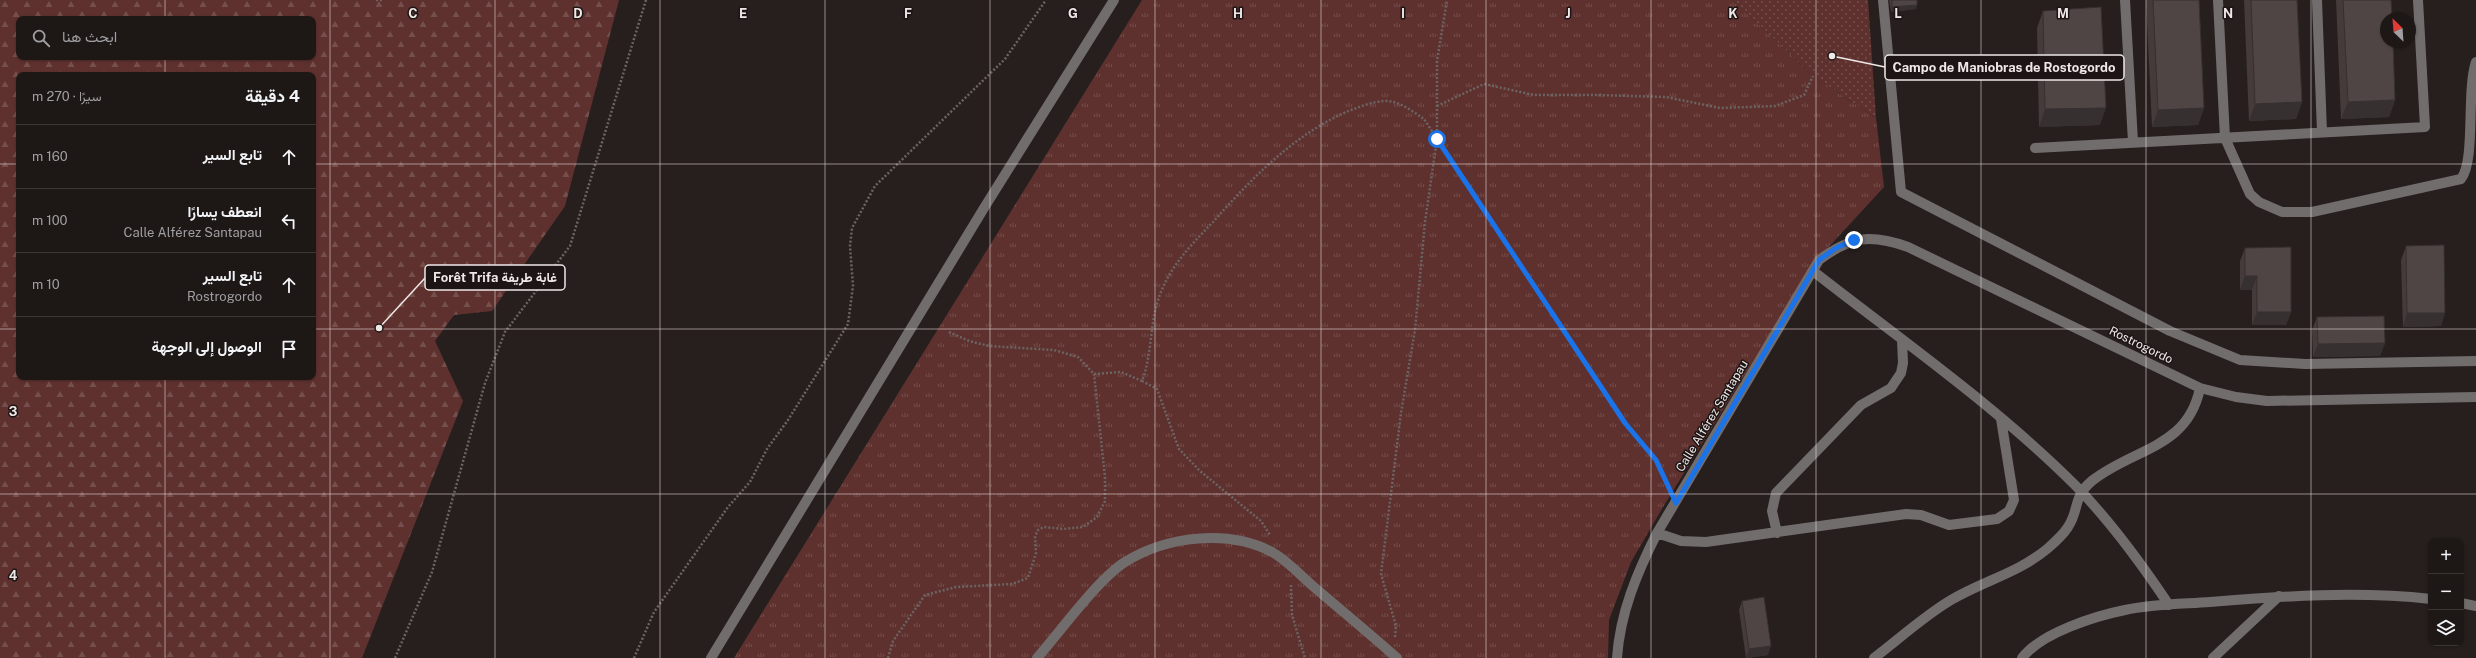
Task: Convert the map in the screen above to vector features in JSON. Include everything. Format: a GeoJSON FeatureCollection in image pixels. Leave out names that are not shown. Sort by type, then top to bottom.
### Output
{"type":"FeatureCollection","features":[{"type":"Feature","properties":{"kind":"street"},"geometry":{"type":"LineString","coordinates":[[711,658],[980,215],[1114,0]]}},
{"type":"Feature","properties":{"kind":"street"},"geometry":{"type":"LineString","coordinates":[[1883,0],[1901,192],[2170,331],[2240,360],[2305,364],[2476,361]]}},
{"type":"Feature","properties":{"kind":"street"},"geometry":{"type":"LineString","coordinates":[[2125,0],[2134,142]]}},
{"type":"Feature","properties":{"kind":"street"},"geometry":{"type":"LineString","coordinates":[[2218,0],[2225,138],[2250,194],[2259,202],[2282,212],[2312,212],[2461,179],[2469,171],[2473,156],[2476,62]]}},
{"type":"Feature","properties":{"kind":"street"},"geometry":{"type":"LineString","coordinates":[[2317,0],[2322,132]]}},
{"type":"Feature","properties":{"kind":"street"},"geometry":{"type":"LineString","coordinates":[[2035,148],[2425,127],[2418,0]]}},
{"type":"Feature","properties":{"kind":"street","name":"Rostrogordo"},"geometry":{"type":"LineString","coordinates":[[1819,260],[1836,248],[1854,240],[1882,239],[1893,242],[1929,256],[2200,388],[2236,397],[2267,401],[2476,397]]}},
{"type":"Feature","properties":{"kind":"street","name":"Calle Alférez Santapau"},"geometry":{"type":"LineString","coordinates":[[1617,658],[1618,637],[1626,606],[1639,568],[1657,533],[1819,260]]}},
{"type":"Feature","properties":{"kind":"street"},"geometry":{"type":"LineString","coordinates":[[1813,271],[2001,419],[2051,462],[2080,491],[2124,540],[2169,605]]}},
{"type":"Feature","properties":{"kind":"street"},"geometry":{"type":"LineString","coordinates":[[1777,532],[1772,511],[1776,493],[1860,405],[1891,388],[1901,373],[1904,363],[1902,340]]}},
{"type":"Feature","properties":{"kind":"street"},"geometry":{"type":"LineString","coordinates":[[1874,658],[1950,601],[2007,574],[2036,558],[2068,526],[2080,491],[2119,462],[2171,438],[2188,420],[2198,399],[2200,388]]}},
{"type":"Feature","properties":{"kind":"street"},"geometry":{"type":"LineString","coordinates":[[1657,533],[1694,542],[1906,514],[1921,515],[1950,525],[1997,519],[2009,511],[2014,500],[2001,419]]}},
{"type":"Feature","properties":{"kind":"street"},"geometry":{"type":"LineString","coordinates":[[1037,658],[1106,578],[1124,563],[1148,551],[1179,542],[1207,538],[1239,540],[1274,553],[1394,655]]}},
{"type":"Feature","properties":{"kind":"street"},"geometry":{"type":"LineString","coordinates":[[2022,658],[2043,641],[2081,623],[2126,609],[2279,596],[2336,594],[2391,595],[2428,599]]}},
{"type":"Feature","properties":{"kind":"street"},"geometry":{"type":"LineString","coordinates":[[2213,658],[2279,596]]}},
{"type":"Feature","properties":{"kind":"street"},"geometry":{"type":"LineString","coordinates":[[2464,604],[2476,606]]}},
{"type":"Feature","properties":{"kind":"path"},"geometry":{"type":"LineString","coordinates":[[376,0],[383,0]]}},
{"type":"Feature","properties":{"kind":"path"},"geometry":{"type":"LineString","coordinates":[[395,658],[432,572],[485,383],[505,332],[570,246],[646,0]]}},
{"type":"Feature","properties":{"kind":"path"},"geometry":{"type":"LineString","coordinates":[[634,658],[654,612],[728,507],[750,482],[767,449],[788,420],[848,324],[853,286],[850,246],[852,228],[875,186],[1005,58],[1046,0]]}},
{"type":"Feature","properties":{"kind":"path"},"geometry":{"type":"LineString","coordinates":[[1394,655],[1396,626],[1381,574],[1400,413],[1415,330],[1425,222],[1437,139],[1437,61],[1447,0]]}},
{"type":"Feature","properties":{"kind":"path"},"geometry":{"type":"LineString","coordinates":[[1437,106],[1484,84],[1534,96],[1666,97],[1720,108],[1775,106],[1804,95],[1814,76]]}},
{"type":"Feature","properties":{"kind":"path"},"geometry":{"type":"LineString","coordinates":[[1142,381],[1149,354],[1150,334],[1161,292],[1178,261],[1250,180],[1292,145],[1332,118],[1371,103],[1387,101],[1407,108],[1424,119],[1625,423],[1656,460],[1676,503]]}},
{"type":"Feature","properties":{"kind":"path"},"geometry":{"type":"LineString","coordinates":[[888,658],[893,641],[926,595],[956,587],[1012,584],[1028,578],[1036,553],[1035,536],[1038,530],[1044,527],[1063,529],[1083,527],[1097,516],[1105,501],[1106,477],[1094,374],[1078,357],[1054,350],[989,346],[969,341],[949,332]]}},
{"type":"Feature","properties":{"kind":"path"},"geometry":{"type":"LineString","coordinates":[[1094,374],[1121,372],[1157,389],[1179,449],[1200,471],[1261,521],[1274,540]]}},
{"type":"Feature","properties":{"kind":"path"},"geometry":{"type":"LineString","coordinates":[[1293,568],[1290,598],[1292,615],[1305,658]]}},
{"type":"Feature","properties":{"kind":"green space"},"geometry":{"type":"Polygon","coordinates":[[[0,0],[619,0],[565,206],[492,311],[454,315],[435,341],[463,401],[362,658],[0,658],[0,0]]]}},
{"type":"Feature","properties":{"kind":"green space"},"geometry":{"type":"Polygon","coordinates":[[[1142,0],[1733,0],[1813,76],[1876,118],[1884,187],[1813,264],[1663,507],[1631,562],[1609,620],[1608,658],[734,658],[1142,0]]]}},
{"type":"Feature","properties":{"kind":"green space"},"geometry":{"type":"Polygon","coordinates":[[[1733,0],[1868,0],[1876,118],[1813,76],[1733,0]]]}},
{"type":"Feature","properties":{"kind":"building"},"geometry":{"type":"Polygon","coordinates":[[[1892,0],[1917,0],[1917,5],[1892,7],[1892,0]]]}},
{"type":"Feature","properties":{"kind":"building"},"geometry":{"type":"Polygon","coordinates":[[[2153,0],[2199,0],[2204,108],[2158,110],[2153,0]]]}},
{"type":"Feature","properties":{"kind":"building"},"geometry":{"type":"Polygon","coordinates":[[[2251,0],[2297,0],[2302,102],[2255,104],[2251,0]]]}},
{"type":"Feature","properties":{"kind":"building"},"geometry":{"type":"Polygon","coordinates":[[[2343,0],[2391,0],[2392,12],[2380,12],[2380,48],[2393,48],[2395,100],[2348,102],[2343,0]]]}},
{"type":"Feature","properties":{"kind":"building"},"geometry":{"type":"Polygon","coordinates":[[[2101,7],[2106,108],[2045,109],[2043,11],[2101,7]]]}},
{"type":"Feature","properties":{"kind":"building"},"geometry":{"type":"Polygon","coordinates":[[[2444,245],[2445,313],[2407,313],[2406,246],[2444,245]]]}},
{"type":"Feature","properties":{"kind":"building"},"geometry":{"type":"Polygon","coordinates":[[[2291,247],[2291,312],[2257,312],[2257,276],[2245,276],[2245,248],[2291,247]]]}},
{"type":"Feature","properties":{"kind":"building"},"geometry":{"type":"Polygon","coordinates":[[[2384,316],[2385,343],[2318,344],[2317,317],[2384,316]]]}},
{"type":"Feature","properties":{"kind":"building"},"geometry":{"type":"Polygon","coordinates":[[[1764,597],[1771,646],[1749,649],[1742,601],[1764,597]]]}},
{"type":"Feature","properties":{"kind":"place","name":"Campo de Maniobras de Rostogordo"},"geometry":{"type":"Point","coordinates":[1832,56]}},
{"type":"Feature","properties":{"kind":"place","name":"Forêt Trifa غابة طريفة"},"geometry":{"type":"Point","coordinates":[379,328]}},
{"type":"Feature","properties":{"kind":"route"},"geometry":{"type":"LineString","coordinates":[[1437,139],[1625,423],[1656,460],[1676,503],[1819,260],[1836,248],[1854,240]]}}]}
